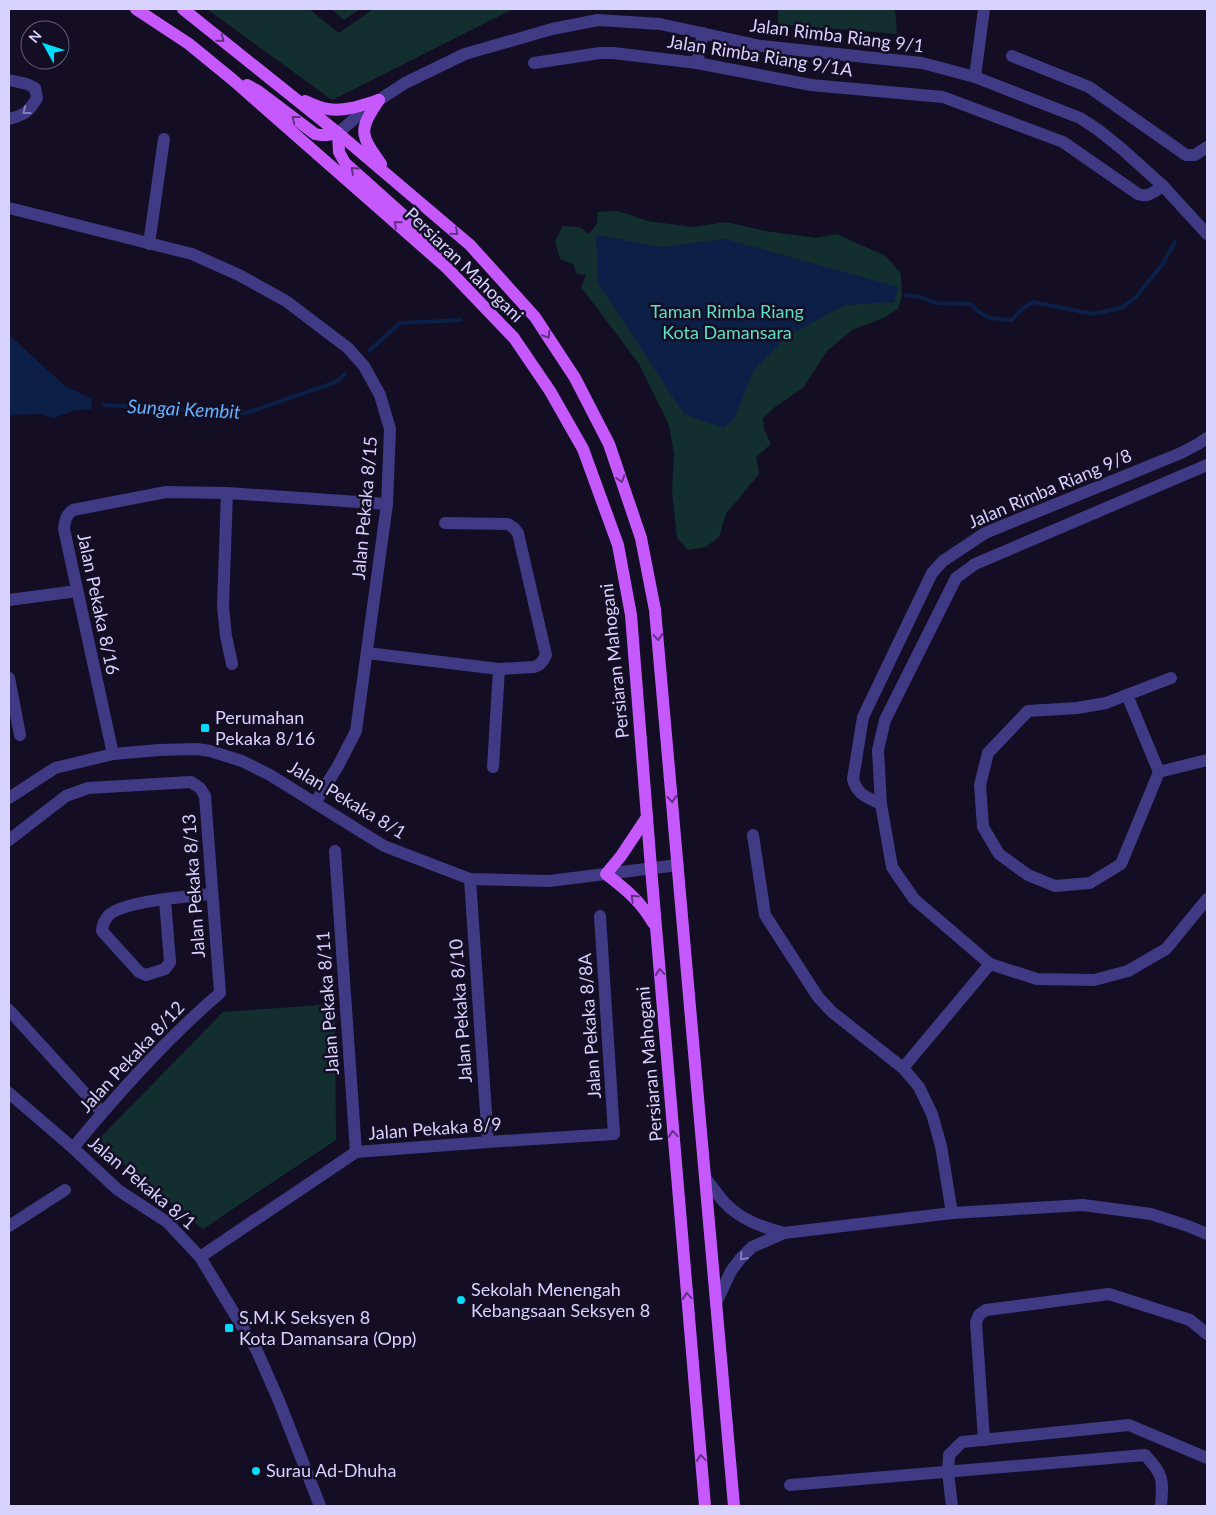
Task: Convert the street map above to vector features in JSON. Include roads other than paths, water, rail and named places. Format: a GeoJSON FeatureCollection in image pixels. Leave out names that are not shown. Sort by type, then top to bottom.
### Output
{"type":"FeatureCollection","features":[{"type":"Feature","properties":{"kind":"main road","name":"Persiaran Mahogani"},"geometry":{"type":"LineString","coordinates":[[136,9],[189,44],[233,80],[447,268],[514,338],[550,391],[583,449],[618,545],[632,615],[651,868],[705,1506]]}},
{"type":"Feature","properties":{"kind":"main road","name":"Persiaran Mahogani"},"geometry":{"type":"LineString","coordinates":[[183,9],[338,132],[470,245],[535,316],[575,378],[610,444],[641,538],[655,610],[734,1506]]}},
{"type":"Feature","properties":{"kind":"main road"},"geometry":{"type":"LineString","coordinates":[[233,80],[258,91],[315,134],[329,136],[338,132],[338,152],[345,163],[432,241],[447,268]]}},
{"type":"Feature","properties":{"kind":"main road"},"geometry":{"type":"LineString","coordinates":[[289,94],[328,109],[355,107],[379,100]]}},
{"type":"Feature","properties":{"kind":"main road"},"geometry":{"type":"LineString","coordinates":[[379,100],[367,119],[363,130],[364,138],[390,177]]}},
{"type":"Feature","properties":{"kind":"main road"},"geometry":{"type":"LineString","coordinates":[[647,817],[621,856],[606,874],[635,898],[646,910],[656,928]]}},
{"type":"Feature","properties":{"kind":"street"},"geometry":{"type":"LineString","coordinates":[[975,76],[984,9]]}},
{"type":"Feature","properties":{"kind":"street","name":"Jalan Rimba Riang 9/1"},"geometry":{"type":"LineString","coordinates":[[379,100],[405,83],[465,54],[552,29],[598,20],[660,24],[761,46],[922,63],[975,76],[1080,118],[1122,149],[1163,186],[1207,234]]}},
{"type":"Feature","properties":{"kind":"street"},"geometry":{"type":"LineString","coordinates":[[697,63],[703,33]]}},
{"type":"Feature","properties":{"kind":"street","name":"Jalan Rimba Riang 9/1A"},"geometry":{"type":"LineString","coordinates":[[534,64],[600,53],[613,53],[697,63],[811,85],[943,97],[1063,142],[1138,194],[1148,195],[1163,186]]}},
{"type":"Feature","properties":{"kind":"street"},"geometry":{"type":"LineString","coordinates":[[1012,56],[1089,87],[1186,155],[1195,155],[1207,147]]}},
{"type":"Feature","properties":{"kind":"street"},"geometry":{"type":"LineString","coordinates":[[9,80],[35,88],[37,98],[32,107],[23,115],[9,119]]}},
{"type":"Feature","properties":{"kind":"street"},"geometry":{"type":"LineString","coordinates":[[338,132],[379,100]]}},
{"type":"Feature","properties":{"kind":"street"},"geometry":{"type":"LineString","coordinates":[[149,244],[164,139]]}},
{"type":"Feature","properties":{"kind":"street","name":"Jalan Pekaka 8/15"},"geometry":{"type":"LineString","coordinates":[[9,208],[192,254],[239,275],[286,301],[348,348],[364,366],[380,395],[390,429],[387,504],[356,732],[315,803]]}},
{"type":"Feature","properties":{"kind":"street","name":"Jalan Rimba Riang 9/8"},"geometry":{"type":"LineString","coordinates":[[881,804],[859,792],[855,787],[853,779],[863,717],[932,573],[943,561],[985,533],[1181,453],[1207,438]]}},
{"type":"Feature","properties":{"kind":"street"},"geometry":{"type":"LineString","coordinates":[[1207,465],[975,564],[956,578],[885,720],[878,750],[881,804],[892,867],[914,899],[990,964],[1037,979],[1094,980],[1128,971],[1166,949],[1207,899]]}},
{"type":"Feature","properties":{"kind":"street","name":"Jalan Pekaka 8/16"},"geometry":{"type":"LineString","coordinates":[[113,754],[64,529],[68,514],[73,510],[166,492],[227,493],[387,504]]}},
{"type":"Feature","properties":{"kind":"street"},"geometry":{"type":"LineString","coordinates":[[227,493],[223,606],[226,636],[232,664]]}},
{"type":"Feature","properties":{"kind":"street"},"geometry":{"type":"LineString","coordinates":[[367,653],[499,669],[534,667],[543,662],[546,655],[518,533],[508,524],[446,523]]}},
{"type":"Feature","properties":{"kind":"street"},"geometry":{"type":"LineString","coordinates":[[9,600],[77,590]]}},
{"type":"Feature","properties":{"kind":"street"},"geometry":{"type":"LineString","coordinates":[[493,767],[499,669]]}},
{"type":"Feature","properties":{"kind":"street"},"geometry":{"type":"LineString","coordinates":[[9,678],[20,735]]}},
{"type":"Feature","properties":{"kind":"street"},"geometry":{"type":"LineString","coordinates":[[1127,695],[1159,772],[1121,864],[1090,883],[1055,886],[1028,875],[999,854],[983,827],[980,784],[988,753],[1028,711],[1077,708],[1106,703],[1171,678]]}},
{"type":"Feature","properties":{"kind":"street","name":"Jalan Pekaka 8/1"},"geometry":{"type":"LineString","coordinates":[[9,798],[55,768],[113,754],[184,748],[210,751],[242,761],[270,775],[384,846],[470,879],[549,881],[678,865]]}},
{"type":"Feature","properties":{"kind":"street"},"geometry":{"type":"LineString","coordinates":[[1159,772],[1207,760]]}},
{"type":"Feature","properties":{"kind":"street","name":"Jalan Pekaka 8/13"},"geometry":{"type":"LineString","coordinates":[[9,840],[66,796],[88,788],[191,782],[200,788],[205,796],[220,993]]}},
{"type":"Feature","properties":{"kind":"street"},"geometry":{"type":"LineString","coordinates":[[753,835],[765,915],[818,997],[832,1012],[903,1068],[919,1087],[932,1114],[941,1146],[952,1213]]}},
{"type":"Feature","properties":{"kind":"street","name":"Jalan Pekaka 8/11"},"geometry":{"type":"LineString","coordinates":[[335,851],[356,1152]]}},
{"type":"Feature","properties":{"kind":"street","name":"Jalan Pekaka 8/10"},"geometry":{"type":"LineString","coordinates":[[470,879],[488,1142]]}},
{"type":"Feature","properties":{"kind":"street"},"geometry":{"type":"LineString","coordinates":[[166,900],[170,962],[166,969],[146,975],[139,972],[102,931],[102,924],[109,915],[128,906],[166,900],[212,894]]}},
{"type":"Feature","properties":{"kind":"street","name":"Jalan Pekaka 8/8A"},"geometry":{"type":"LineString","coordinates":[[600,916],[614,1134]]}},
{"type":"Feature","properties":{"kind":"street"},"geometry":{"type":"LineString","coordinates":[[903,1068],[990,964]]}},
{"type":"Feature","properties":{"kind":"street","name":"Jalan Pekaka 8/12"},"geometry":{"type":"LineString","coordinates":[[73,1148],[102,1112],[174,1034],[220,993]]}},
{"type":"Feature","properties":{"kind":"street"},"geometry":{"type":"LineString","coordinates":[[9,1010],[102,1112]]}},
{"type":"Feature","properties":{"kind":"street","name":"Jalan Pekaka 8/1"},"geometry":{"type":"LineString","coordinates":[[9,1093],[118,1190],[167,1222],[200,1257],[256,1351],[279,1401],[320,1506]]}},
{"type":"Feature","properties":{"kind":"street","name":"Jalan Pekaka 8/9"},"geometry":{"type":"LineString","coordinates":[[200,1257],[356,1152],[614,1134]]}},
{"type":"Feature","properties":{"kind":"street"},"geometry":{"type":"LineString","coordinates":[[705,1178],[724,1203],[739,1216],[762,1227],[784,1233]]}},
{"type":"Feature","properties":{"kind":"street"},"geometry":{"type":"LineString","coordinates":[[9,1226],[65,1190]]}},
{"type":"Feature","properties":{"kind":"street"},"geometry":{"type":"LineString","coordinates":[[716,1303],[731,1271],[746,1253],[752,1247],[784,1233],[952,1213],[1083,1205],[1151,1214],[1207,1234]]}},
{"type":"Feature","properties":{"kind":"street"},"geometry":{"type":"LineString","coordinates":[[984,1440],[976,1322],[979,1315],[986,1310],[1109,1294],[1190,1320],[1207,1334]]}},
{"type":"Feature","properties":{"kind":"street"},"geometry":{"type":"LineString","coordinates":[[952,1506],[948,1472],[949,1455],[962,1442],[1129,1425],[1207,1458]]}},
{"type":"Feature","properties":{"kind":"street"},"geometry":{"type":"LineString","coordinates":[[790,1485],[1145,1455],[1158,1468],[1163,1483],[1161,1506]]}},
{"type":"Feature","properties":{"kind":"water"},"geometry":{"type":"Polygon","coordinates":[[[596,235],[661,247],[725,239],[898,287],[894,302],[845,305],[789,335],[753,371],[735,417],[724,428],[684,414],[598,283],[596,235]]]}},
{"type":"Feature","properties":{"kind":"water"},"geometry":{"type":"Polygon","coordinates":[[[9,335],[65,386],[92,399],[91,409],[76,410],[54,418],[39,414],[9,415],[9,335]]]}},
{"type":"Feature","properties":{"kind":"waterway","name":"Sungai Kembit"},"geometry":{"type":"LineString","coordinates":[[906,295],[921,297],[936,303],[971,304],[980,313],[999,319],[1012,320],[1022,309],[1033,302],[1093,314],[1121,308],[1135,298],[1162,265],[1175,242]]}},
{"type":"Feature","properties":{"kind":"waterway","name":"Sungai Kembit"},"geometry":{"type":"LineString","coordinates":[[369,351],[400,323],[461,320]]}},
{"type":"Feature","properties":{"kind":"waterway","name":"Sungai Kembit"},"geometry":{"type":"LineString","coordinates":[[104,405],[246,413],[336,382],[345,374]]}},
{"type":"Feature","properties":{"kind":"place","name":"Perumahan Pekaka 8/16"},"geometry":{"type":"Point","coordinates":[205,728]}},
{"type":"Feature","properties":{"kind":"place","name":"Sekolah Menengah Kebangsaan Seksyen 8"},"geometry":{"type":"Point","coordinates":[461,1300]}},
{"type":"Feature","properties":{"kind":"place","name":"S.M.K Seksyen 8 Kota Damansara (Opp)"},"geometry":{"type":"Point","coordinates":[229,1328]}},
{"type":"Feature","properties":{"kind":"place","name":"Surau Ad-Dhuha"},"geometry":{"type":"Point","coordinates":[256,1471]}},
{"type":"Feature","properties":{"kind":"park label","name":"Taman Rimba Riang Kota Damansara"},"geometry":{"type":"Point","coordinates":[727,322]}}]}
